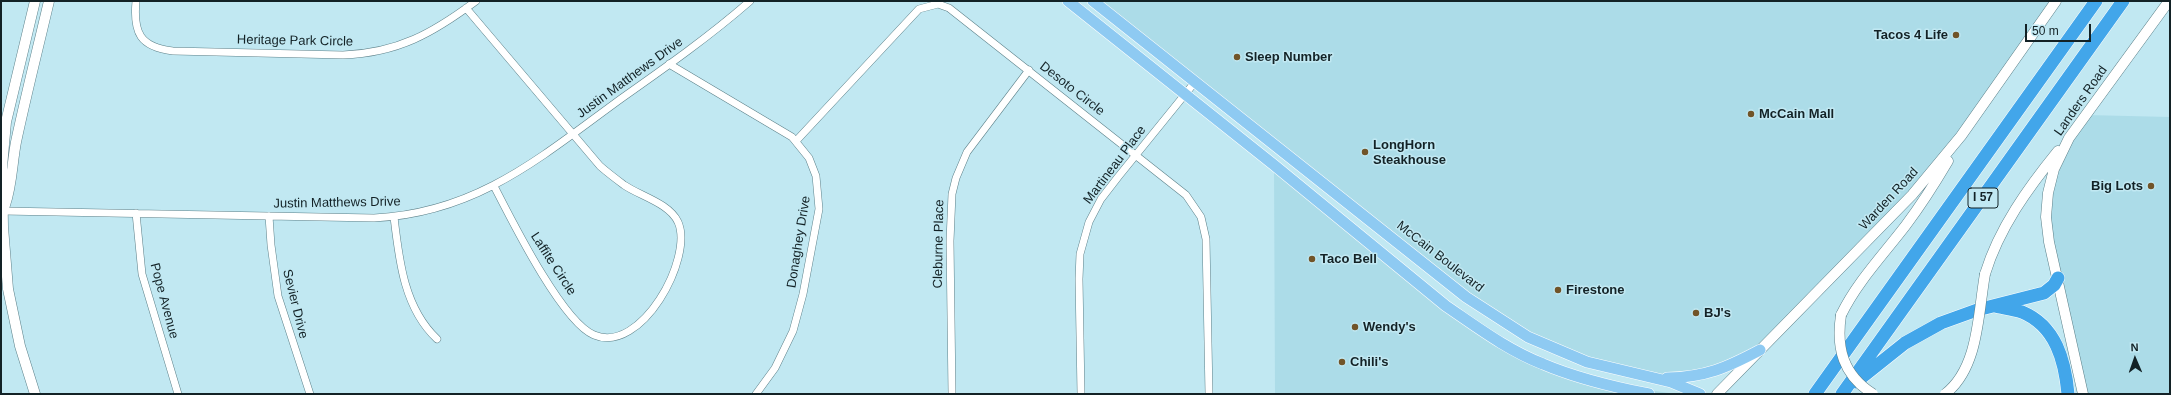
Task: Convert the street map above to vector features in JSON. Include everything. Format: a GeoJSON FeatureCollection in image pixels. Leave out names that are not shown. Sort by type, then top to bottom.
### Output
{"type":"FeatureCollection","features":[{"type":"Feature","properties":{"kind":"highway"},"geometry":{"type":"LineString","coordinates":[[2046,72],[2087,1]]}},
{"type":"Feature","properties":{"kind":"highway","name":"I 57"},"geometry":{"type":"LineString","coordinates":[[1815,394],[2096,1]]}},
{"type":"Feature","properties":{"kind":"highway","name":"I 57"},"geometry":{"type":"LineString","coordinates":[[1843,393],[2124,1]]}},
{"type":"Feature","properties":{"kind":"highway"},"geometry":{"type":"LineString","coordinates":[[1843,393],[1905,343],[1919,334],[1956,317],[2044,293],[2054,285],[2058,278]]}},
{"type":"Feature","properties":{"kind":"highway"},"geometry":{"type":"LineString","coordinates":[[1993,306],[2021,312],[2034,319],[2049,332],[2058,346],[2068,394]]}},
{"type":"Feature","properties":{"kind":"main road"},"geometry":{"type":"LineString","coordinates":[[35,1],[6,122],[2,167],[4,258],[8,289],[20,346],[35,394]]}},
{"type":"Feature","properties":{"kind":"main road"},"geometry":{"type":"LineString","coordinates":[[2,211],[10,192],[17,135],[49,1]]}},
{"type":"Feature","properties":{"kind":"main road"},"geometry":{"type":"LineString","coordinates":[[1068,1],[1446,306],[1473,326],[1542,364],[1585,379],[1648,394]]}},
{"type":"Feature","properties":{"kind":"main road","name":"McCain Boulevard"},"geometry":{"type":"LineString","coordinates":[[1093,1],[1466,297],[1487,312],[1528,337],[1587,362],[1656,379],[1700,394]]}},
{"type":"Feature","properties":{"kind":"main road","name":"Warden Road"},"geometry":{"type":"LineString","coordinates":[[1717,394],[1912,195],[1961,136],[2056,1]]}},
{"type":"Feature","properties":{"kind":"main road","name":"Landers Road"},"geometry":{"type":"LineString","coordinates":[[2084,394],[2049,242],[2046,206],[2054,169],[2069,138],[2169,1]]}},
{"type":"Feature","properties":{"kind":"main road"},"geometry":{"type":"LineString","coordinates":[[1873,394],[1860,384],[1845,364],[1839,345],[1842,315],[1849,298],[1934,184],[1961,136]]}},
{"type":"Feature","properties":{"kind":"main road"},"geometry":{"type":"LineString","coordinates":[[1945,394],[1958,382],[1967,368],[1985,274],[1991,254],[2004,226],[2041,172],[2069,138]]}},
{"type":"Feature","properties":{"kind":"main road"},"geometry":{"type":"LineString","coordinates":[[1656,379],[1687,378],[1714,372],[1760,350]]}},
{"type":"Feature","properties":{"kind":"street","name":"Heritage Park Circle"},"geometry":{"type":"LineString","coordinates":[[136,1],[135,12],[137,30],[153,48],[173,52],[343,55],[369,53],[404,45],[422,37],[476,1]]}},
{"type":"Feature","properties":{"kind":"street","name":"Justin Matthews Drive"},"geometry":{"type":"LineString","coordinates":[[2,211],[394,217],[430,210],[459,201],[494,186],[531,164],[669,64],[750,1]]}},
{"type":"Feature","properties":{"kind":"street","name":"Desoto Circle"},"geometry":{"type":"LineString","coordinates":[[796,141],[919,9],[929,4],[938,4],[950,8],[1186,196],[1201,216],[1204,225],[1209,394]]}},
{"type":"Feature","properties":{"kind":"street","name":"Laffite Circle"},"geometry":{"type":"LineString","coordinates":[[466,8],[572,135],[600,166],[624,185],[667,209],[678,223],[682,237],[681,247],[664,293],[653,310],[626,333],[614,337],[594,335],[572,315],[546,280],[494,186]]}},
{"type":"Feature","properties":{"kind":"street","name":"Donaghey Drive"},"geometry":{"type":"LineString","coordinates":[[669,64],[786,133],[796,141],[808,158],[817,182],[819,209],[816,230],[793,331],[775,368],[756,394]]}},
{"type":"Feature","properties":{"kind":"street","name":"Cleburne Place"},"geometry":{"type":"LineString","coordinates":[[952,394],[950,241],[952,194],[956,178],[967,152],[1029,70]]}},
{"type":"Feature","properties":{"kind":"street","name":"Martineau Place"},"geometry":{"type":"LineString","coordinates":[[1080,394],[1079,279],[1084,238],[1089,222],[1101,199],[1195,82]]}},
{"type":"Feature","properties":{"kind":"street","name":"Pope Avenue"},"geometry":{"type":"LineString","coordinates":[[136,213],[142,274],[178,394]]}},
{"type":"Feature","properties":{"kind":"street","name":"Sevier Drive"},"geometry":{"type":"LineString","coordinates":[[269,216],[278,296],[310,394]]}},
{"type":"Feature","properties":{"kind":"street"},"geometry":{"type":"LineString","coordinates":[[394,217],[403,274],[412,305],[421,321],[437,339]]}},
{"type":"Feature","properties":{"kind":"shaded area","name":"McCain Mall"},"geometry":{"type":"Polygon","coordinates":[[[1093,1],[2058,1],[1961,136],[1760,350],[1671,382],[1587,362],[1487,312],[1093,1]]]}},
{"type":"Feature","properties":{"kind":"shaded area"},"geometry":{"type":"Polygon","coordinates":[[[2086,115],[2170,117],[2170,394],[2082,394],[2047,229],[2058,161],[2086,115]]]}},
{"type":"Feature","properties":{"kind":"shaded area"},"geometry":{"type":"Polygon","coordinates":[[[1274,166],[1473,326],[1542,364],[1613,385],[1676,394],[1275,394],[1274,166]]]}},
{"type":"Feature","properties":{"kind":"place","name":"Tacos 4 Life"},"geometry":{"type":"Point","coordinates":[1956,35]}},
{"type":"Feature","properties":{"kind":"place","name":"Sleep Number"},"geometry":{"type":"Point","coordinates":[1237,57]}},
{"type":"Feature","properties":{"kind":"place","name":"McCain Mall"},"geometry":{"type":"Point","coordinates":[1751,114]}},
{"type":"Feature","properties":{"kind":"place","name":"LongHorn Steakhouse"},"geometry":{"type":"Point","coordinates":[1365,152]}},
{"type":"Feature","properties":{"kind":"place","name":"Big Lots"},"geometry":{"type":"Point","coordinates":[2151,186]}},
{"type":"Feature","properties":{"kind":"place","name":"Taco Bell"},"geometry":{"type":"Point","coordinates":[1312,259]}},
{"type":"Feature","properties":{"kind":"place","name":"Firestone"},"geometry":{"type":"Point","coordinates":[1558,290]}},
{"type":"Feature","properties":{"kind":"place","name":"BJ's"},"geometry":{"type":"Point","coordinates":[1696,313]}},
{"type":"Feature","properties":{"kind":"place","name":"Wendy's"},"geometry":{"type":"Point","coordinates":[1355,327]}},
{"type":"Feature","properties":{"kind":"place","name":"Chili's"},"geometry":{"type":"Point","coordinates":[1342,362]}}]}
